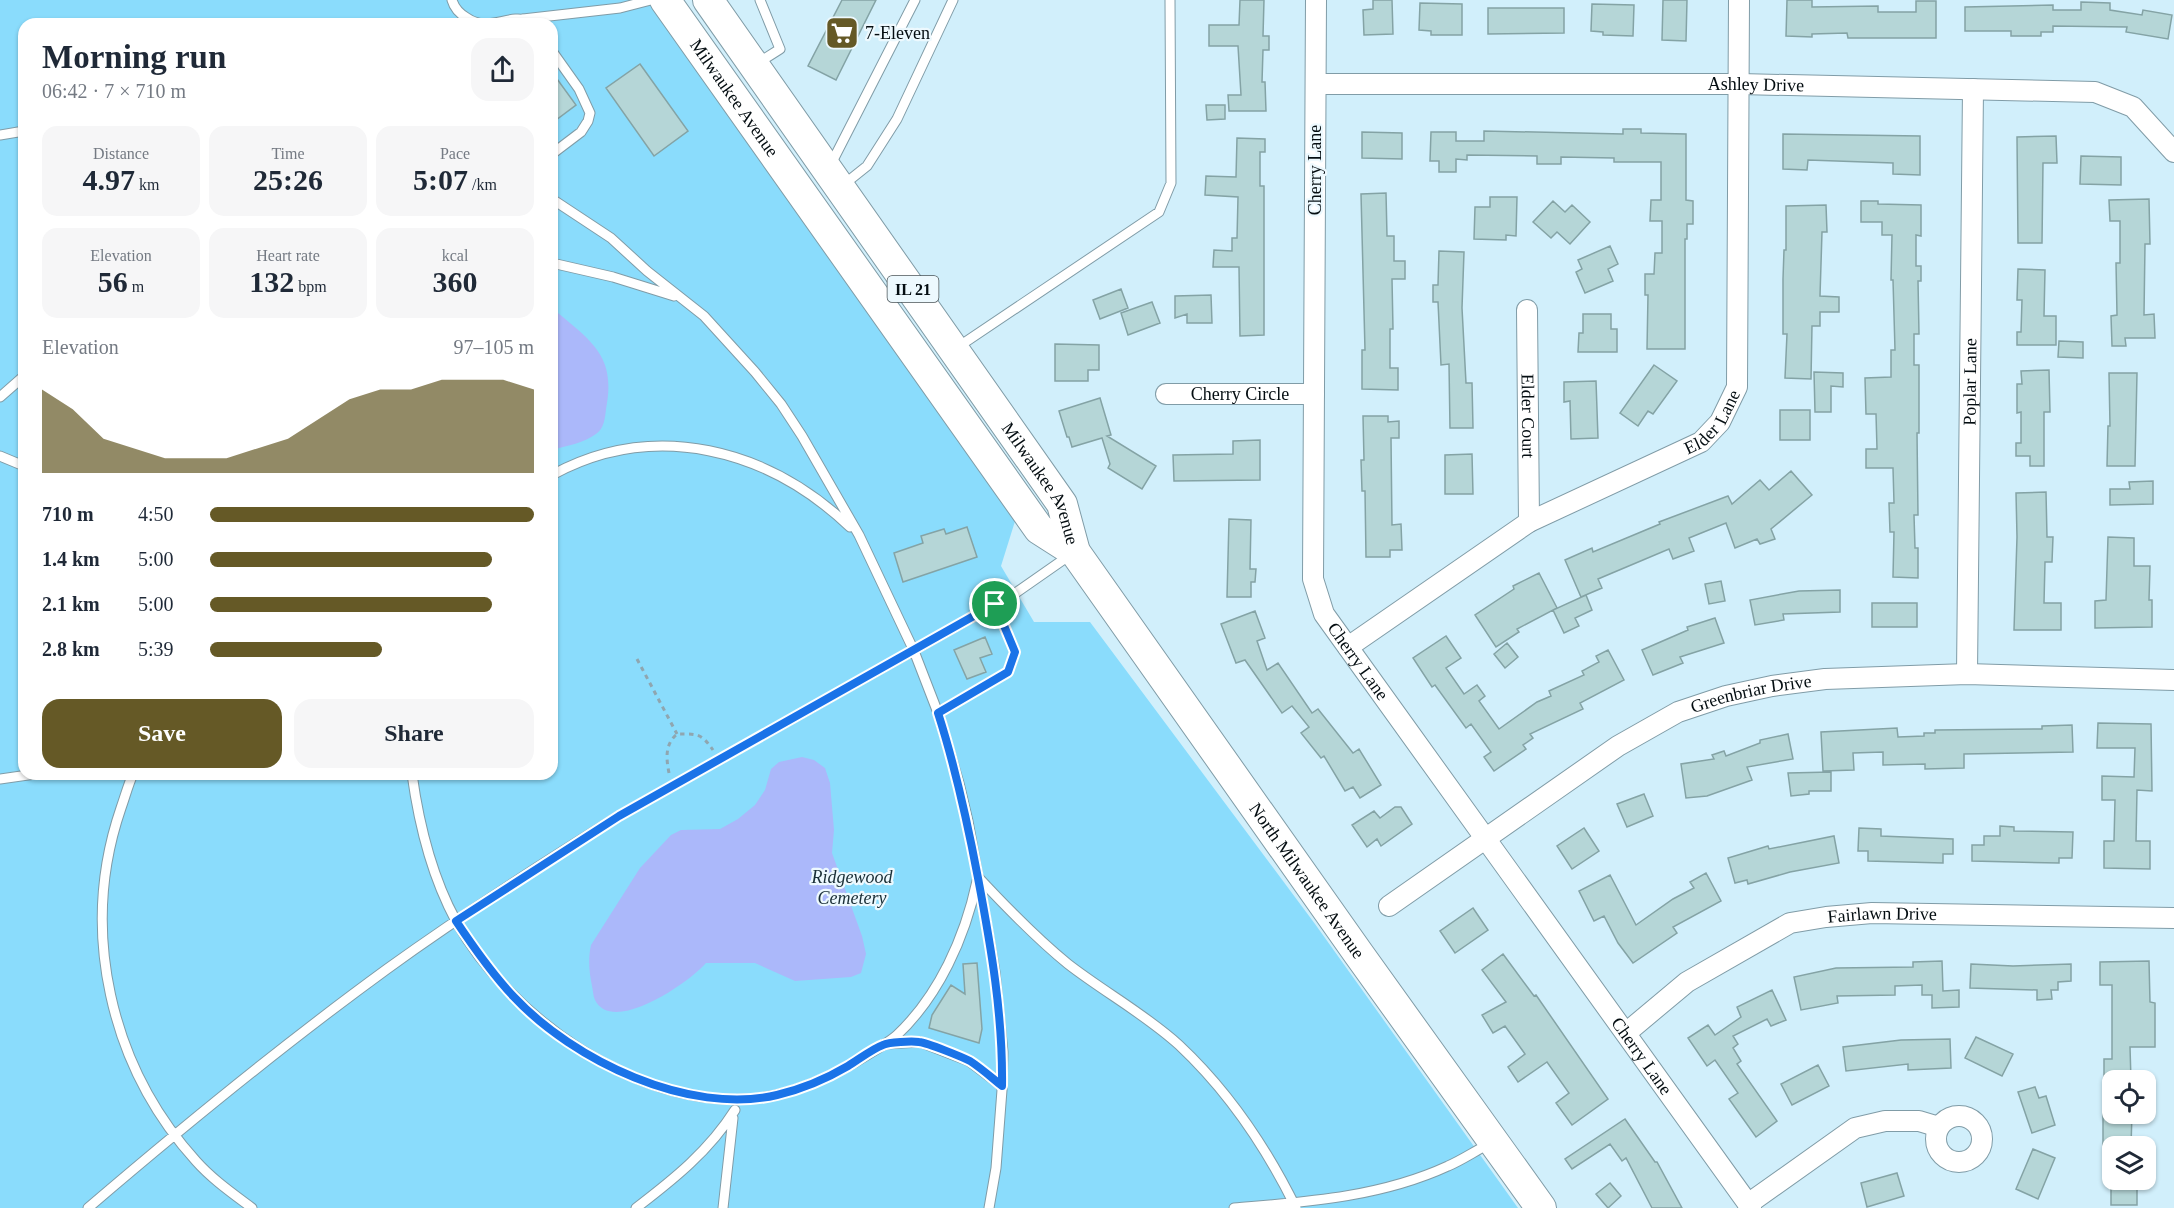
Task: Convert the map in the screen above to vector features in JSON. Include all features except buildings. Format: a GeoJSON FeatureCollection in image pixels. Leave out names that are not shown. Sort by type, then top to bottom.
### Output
{"type":"FeatureCollection","features":[{"type":"Feature","properties":{"kind":"main road","name":"Milwaukee Avenue"},"geometry":{"type":"LineString","coordinates":[[665,0],[1039,529],[1075,552]]}},
{"type":"Feature","properties":{"kind":"main road","name":"Milwaukee Avenue"},"geometry":{"type":"LineString","coordinates":[[708,0],[1062,504],[1075,552]]}},
{"type":"Feature","properties":{"kind":"main road","name":"North Milwaukee Avenue"},"geometry":{"type":"LineString","coordinates":[[1075,552],[1541,1208]]}},
{"type":"Feature","properties":{"kind":"street","name":"Cherry Lane"},"geometry":{"type":"LineString","coordinates":[[1316,0],[1313,579],[1324,614],[1749,1206]]}},
{"type":"Feature","properties":{"kind":"street","name":"Elder Lane"},"geometry":{"type":"LineString","coordinates":[[1348,647],[1529,522],[1701,442],[1720,422],[1737,387],[1739,0]]}},
{"type":"Feature","properties":{"kind":"street","name":"Ashley Drive"},"geometry":{"type":"LineString","coordinates":[[1316,84],[1740,84],[2095,92],[2133,107],[2174,152]]}},
{"type":"Feature","properties":{"kind":"street","name":"Poplar Lane"},"geometry":{"type":"LineString","coordinates":[[1967,674],[1973,89]]}},
{"type":"Feature","properties":{"kind":"street","name":"Elder Court"},"geometry":{"type":"LineString","coordinates":[[1527,310],[1529,522]]}},
{"type":"Feature","properties":{"kind":"street","name":"Cherry Circle"},"geometry":{"type":"LineString","coordinates":[[1166,394],[1314,394]]}},
{"type":"Feature","properties":{"kind":"street","name":"Greenbriar Drive"},"geometry":{"type":"LineString","coordinates":[[1389,906],[1618,746],[1678,712],[1726,696],[1772,686],[1825,679],[1967,674],[2174,680]]}},
{"type":"Feature","properties":{"kind":"street","name":"Fairlawn Drive"},"geometry":{"type":"LineString","coordinates":[[1626,1033],[1688,982],[1790,923],[1826,916],[1872,914],[2174,918]]}},
{"type":"Feature","properties":{"kind":"street"},"geometry":{"type":"LineString","coordinates":[[1749,1206],[1855,1128],[1885,1121],[1919,1121],[1939,1126]]}},
{"type":"Feature","properties":{"kind":"lane"},"geometry":{"type":"LineString","coordinates":[[452,0],[466,18]]}},
{"type":"Feature","properties":{"kind":"lane"},"geometry":{"type":"LineString","coordinates":[[532,18],[620,8],[651,0]]}},
{"type":"Feature","properties":{"kind":"lane"},"geometry":{"type":"LineString","coordinates":[[755,66],[780,49],[760,0]]}},
{"type":"Feature","properties":{"kind":"lane"},"geometry":{"type":"LineString","coordinates":[[834,179],[914,2],[903,0]]}},
{"type":"Feature","properties":{"kind":"lane"},"geometry":{"type":"LineString","coordinates":[[834,179],[867,166],[897,118],[953,0]]}},
{"type":"Feature","properties":{"kind":"lane"},"geometry":{"type":"LineString","coordinates":[[955,349],[1159,212],[1171,183],[1170,0]]}},
{"type":"Feature","properties":{"kind":"lane"},"geometry":{"type":"LineString","coordinates":[[558,59],[579,89],[590,113],[581,132],[558,149]]}},
{"type":"Feature","properties":{"kind":"lane"},"geometry":{"type":"LineString","coordinates":[[0,135],[18,132]]}},
{"type":"Feature","properties":{"kind":"lane"},"geometry":{"type":"LineString","coordinates":[[558,203],[611,238],[704,316],[781,404],[859,535],[889,594],[914,651],[938,713],[959,783],[995,972],[1003,1052],[996,1168],[989,1208]]}},
{"type":"Feature","properties":{"kind":"lane"},"geometry":{"type":"LineString","coordinates":[[558,264],[614,277],[682,299]]}},
{"type":"Feature","properties":{"kind":"lane"},"geometry":{"type":"LineString","coordinates":[[0,396],[18,381]]}},
{"type":"Feature","properties":{"kind":"lane"},"geometry":{"type":"LineString","coordinates":[[558,472],[609,453],[638,447],[680,446],[714,451],[756,464],[804,489],[832,510],[859,535]]}},
{"type":"Feature","properties":{"kind":"lane"},"geometry":{"type":"LineString","coordinates":[[0,456],[18,464]]}},
{"type":"Feature","properties":{"kind":"lane"},"geometry":{"type":"LineString","coordinates":[[88,1208],[174,1134],[332,1010],[456,921],[573,844],[995,604],[1075,552]]}},
{"type":"Feature","properties":{"kind":"lane"},"geometry":{"type":"LineString","coordinates":[[938,713],[1008,672],[1015,652],[995,604]]}},
{"type":"Feature","properties":{"kind":"lane"},"geometry":{"type":"LineString","coordinates":[[0,779],[18,776]]}},
{"type":"Feature","properties":{"kind":"lane"},"geometry":{"type":"LineString","coordinates":[[131,780],[114,827],[101,908],[104,958],[117,1025],[135,1069],[157,1110],[174,1134],[214,1179],[252,1208]]}},
{"type":"Feature","properties":{"kind":"lane"},"geometry":{"type":"LineString","coordinates":[[413,780],[429,860],[456,921],[496,977],[515,999],[562,1037],[610,1066],[642,1080],[700,1096],[738,1099],[775,1095],[826,1078],[895,1037],[913,1018],[945,969],[962,935],[977,876]]}},
{"type":"Feature","properties":{"kind":"lane"},"geometry":{"type":"LineString","coordinates":[[977,876],[1060,956],[1164,1032],[1210,1076],[1252,1133],[1295,1206]]}},
{"type":"Feature","properties":{"kind":"lane"},"geometry":{"type":"LineString","coordinates":[[883,1045],[920,1042],[969,1061],[1002,1086]]}},
{"type":"Feature","properties":{"kind":"lane"},"geometry":{"type":"LineString","coordinates":[[723,1208],[730,1130],[738,1099]]}},
{"type":"Feature","properties":{"kind":"lane"},"geometry":{"type":"LineString","coordinates":[[636,1208],[683,1171],[720,1133],[735,1110]]}},
{"type":"Feature","properties":{"kind":"lane"},"geometry":{"type":"LineString","coordinates":[[1234,1208],[1295,1206],[1346,1196],[1404,1181],[1450,1165],[1494,1142]]}},
{"type":"Feature","properties":{"kind":"path"},"geometry":{"type":"LineString","coordinates":[[637,659],[677,734]]}},
{"type":"Feature","properties":{"kind":"path"},"geometry":{"type":"LineString","coordinates":[[671,787],[666,759],[670,741],[677,734],[697,734],[704,738],[720,760]]}},
{"type":"Feature","properties":{"kind":"green space","name":"Ridgewood Cemetery"},"geometry":{"type":"Polygon","coordinates":[[[0,0],[647,0],[1016,518],[1001,566],[1034,622],[1090,622],[1315,924],[1518,1208],[0,1208],[0,0]]]}},
{"type":"Feature","properties":{"kind":"shaded area"},"geometry":{"type":"Polygon","coordinates":[[[558,313],[592,343],[605,364],[608,377],[605,420],[599,432],[580,442],[558,448],[558,313]]]}},
{"type":"Feature","properties":{"kind":"shaded area"},"geometry":{"type":"Polygon","coordinates":[[[802,757],[814,760],[825,768],[830,783],[834,830],[832,853],[862,936],[866,954],[861,973],[851,977],[795,981],[755,963],[706,963],[685,981],[652,1002],[618,1012],[604,1009],[593,995],[589,965],[591,945],[640,868],[671,835],[681,830],[720,829],[738,819],[755,805],[765,790],[771,769],[779,762],[802,757]]]}},
{"type":"Feature","properties":{"kind":"place","name":"7-Eleven"},"geometry":{"type":"Point","coordinates":[842,33]}},
{"type":"Feature","properties":{"kind":"route"},"geometry":{"type":"LineString","coordinates":[[995,604],[1015,652],[1008,672],[938,713],[968,821],[989,931],[1000,1014],[1003,1052],[1002,1086],[969,1061],[920,1042],[883,1045],[826,1078],[775,1095],[729,1099],[700,1096],[670,1089],[610,1066],[562,1037],[540,1020],[515,999],[496,977],[456,921],[619,816],[995,604]]}}]}
